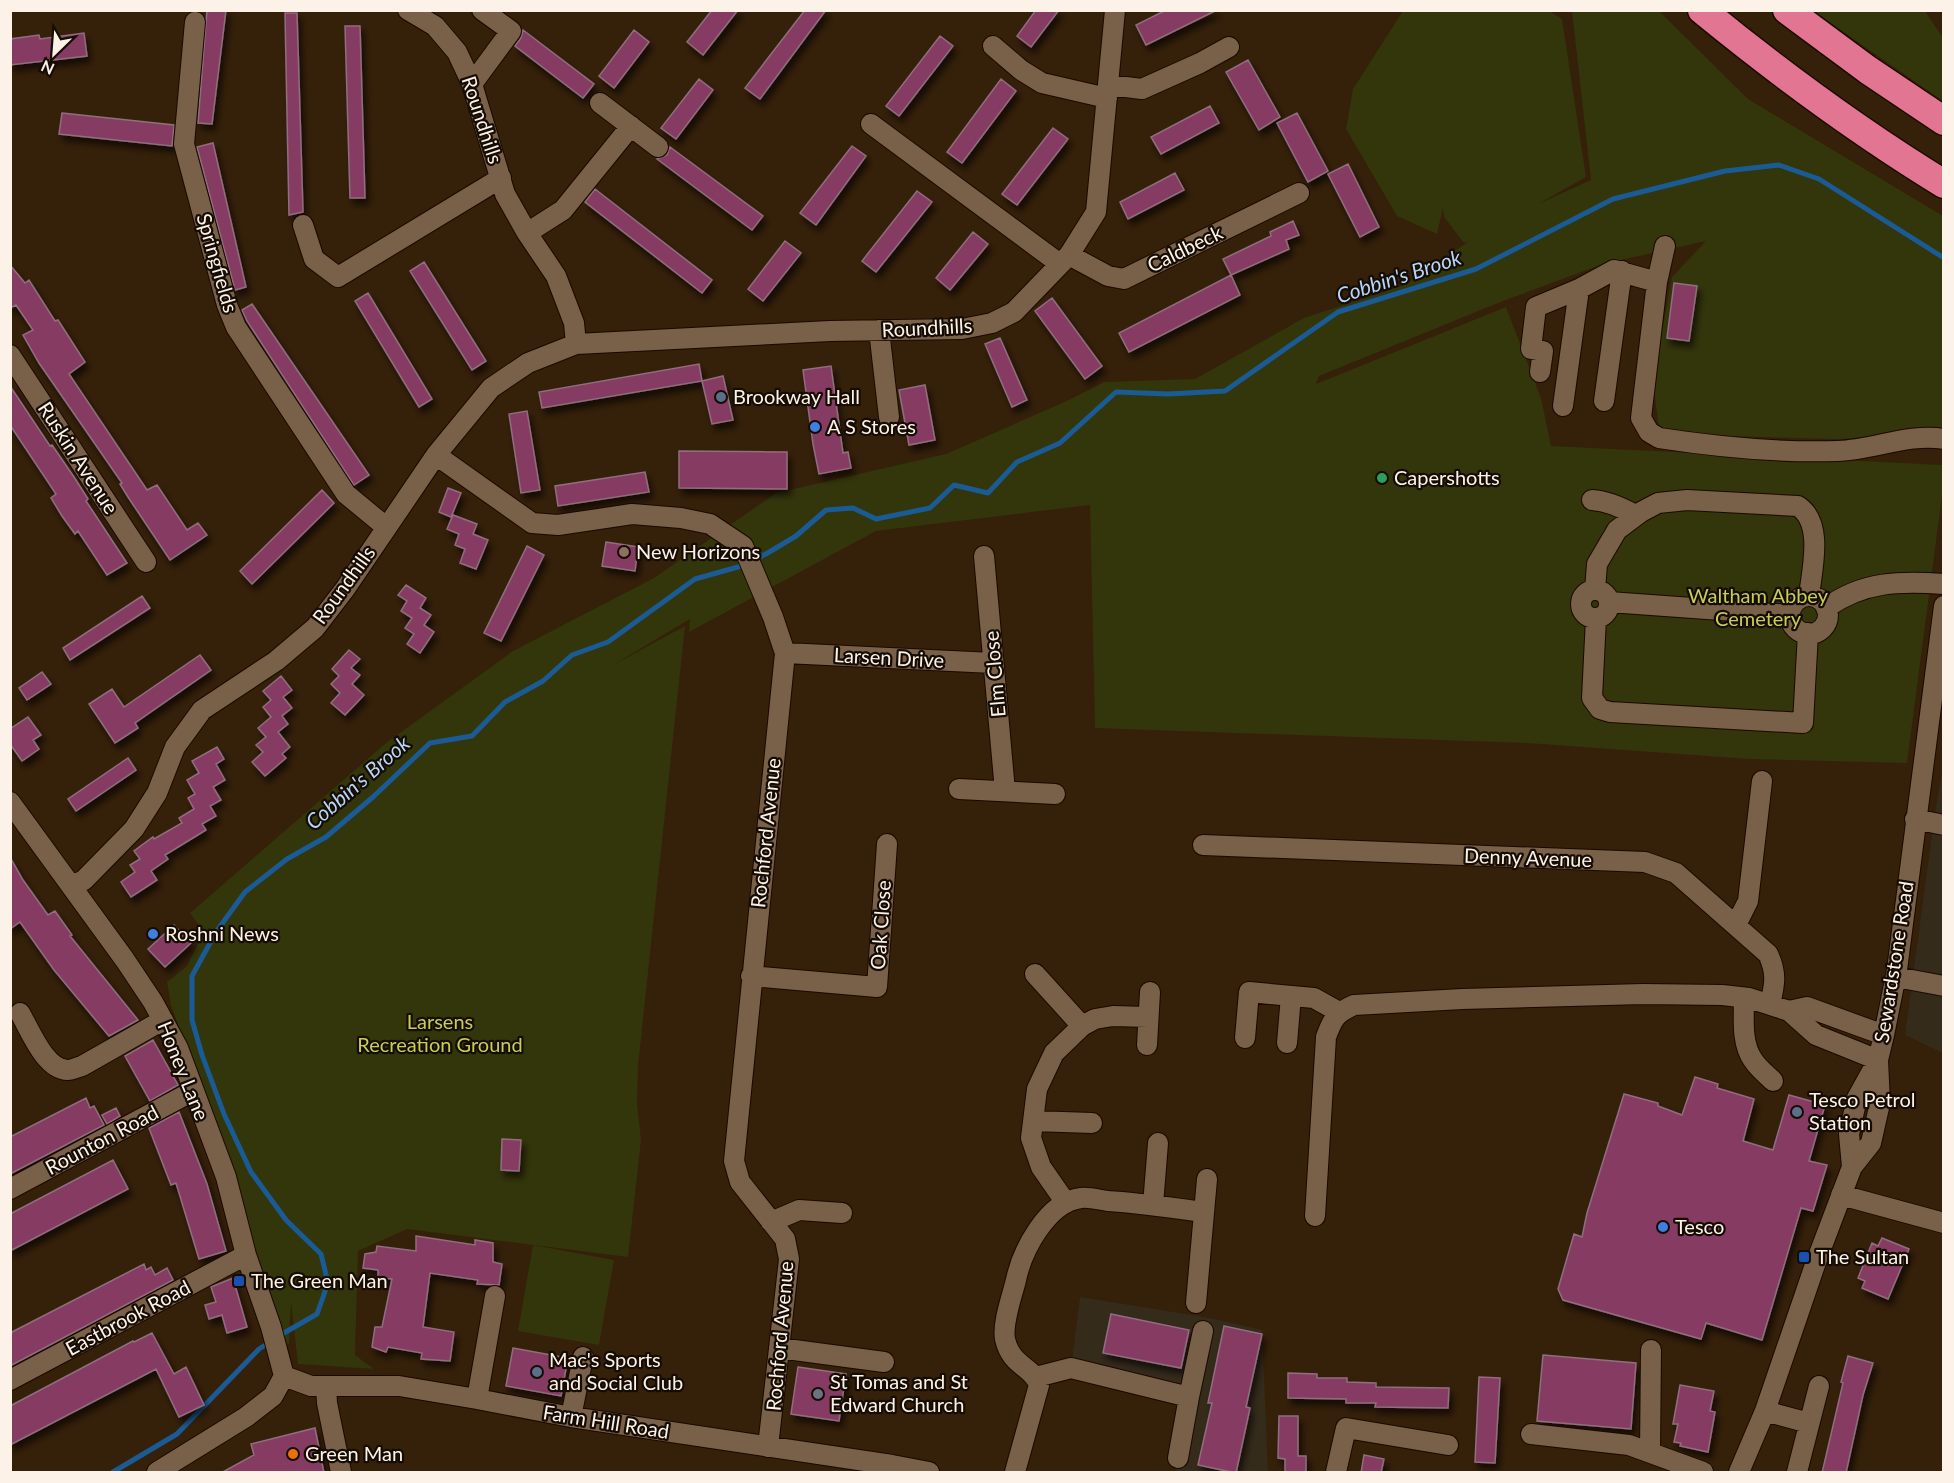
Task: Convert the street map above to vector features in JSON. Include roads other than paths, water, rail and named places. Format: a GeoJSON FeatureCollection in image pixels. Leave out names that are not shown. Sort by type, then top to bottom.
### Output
{"type":"FeatureCollection","features":[{"type":"Feature","properties":{"kind":"highway"},"geometry":{"type":"LineString","coordinates":[[1702,10],[1765,61],[1835,112],[1944,184]]}},
{"type":"Feature","properties":{"kind":"highway"},"geometry":{"type":"LineString","coordinates":[[1787,10],[1868,70],[1944,121]]}},
{"type":"Feature","properties":{"kind":"street","name":"Roundhills"},"geometry":{"type":"LineString","coordinates":[[408,10],[435,27],[457,52],[472,84],[505,194],[527,233],[556,276],[574,323],[576,344]]}},
{"type":"Feature","properties":{"kind":"street"},"geometry":{"type":"LineString","coordinates":[[472,84],[511,31],[482,10]]}},
{"type":"Feature","properties":{"kind":"street","name":"Roundhills"},"geometry":{"type":"LineString","coordinates":[[72,886],[84,880],[134,829],[157,793],[175,747],[202,710],[276,660],[315,628],[345,589],[436,455],[491,388],[528,363],[576,344],[879,330],[962,329],[992,323],[1014,312],[1065,260],[1096,212],[1115,10]]}},
{"type":"Feature","properties":{"kind":"street","name":"Springfields"},"geometry":{"type":"LineString","coordinates":[[195,22],[184,144],[227,305],[236,327],[346,494],[386,527]]}},
{"type":"Feature","properties":{"kind":"street"},"geometry":{"type":"LineString","coordinates":[[993,45],[1021,70],[1042,83],[1108,92],[1142,89],[1200,63],[1229,47]]}},
{"type":"Feature","properties":{"kind":"street"},"geometry":{"type":"LineString","coordinates":[[600,103],[658,147]]}},
{"type":"Feature","properties":{"kind":"street","name":"Caldbeck"},"geometry":{"type":"LineString","coordinates":[[871,124],[1065,260],[1108,276],[1124,279],[1299,193]]}},
{"type":"Feature","properties":{"kind":"street"},"geometry":{"type":"LineString","coordinates":[[527,233],[563,210],[631,126]]}},
{"type":"Feature","properties":{"kind":"street"},"geometry":{"type":"LineString","coordinates":[[303,225],[314,260],[338,277],[501,178]]}},
{"type":"Feature","properties":{"kind":"street"},"geometry":{"type":"LineString","coordinates":[[1665,246],[1658,282],[1641,418],[1649,432],[1659,438],[1732,448],[1840,451],[1920,437],[1944,439]]}},
{"type":"Feature","properties":{"kind":"street"},"geometry":{"type":"LineString","coordinates":[[1540,372],[1543,351],[1531,350],[1536,307],[1579,290],[1614,270],[1658,282]]}},
{"type":"Feature","properties":{"kind":"street"},"geometry":{"type":"LineString","coordinates":[[1604,401],[1622,271]]}},
{"type":"Feature","properties":{"kind":"street"},"geometry":{"type":"LineString","coordinates":[[1563,406],[1579,290]]}},
{"type":"Feature","properties":{"kind":"street"},"geometry":{"type":"LineString","coordinates":[[879,330],[889,417]]}},
{"type":"Feature","properties":{"kind":"street","name":"Ruskin Avenue"},"geometry":{"type":"LineString","coordinates":[[10,355],[146,562]]}},
{"type":"Feature","properties":{"kind":"street","name":"Rochford Avenue"},"geometry":{"type":"LineString","coordinates":[[436,455],[532,523],[558,525],[632,514],[681,518],[710,524],[743,546],[773,617],[784,653],[734,1161],[740,1182],[785,1239],[789,1259],[768,1446]]}},
{"type":"Feature","properties":{"kind":"street"},"geometry":{"type":"LineString","coordinates":[[1592,500],[1617,505],[1635,515]]}},
{"type":"Feature","properties":{"kind":"street"},"geometry":{"type":"LineString","coordinates":[[1602,596],[1597,564],[1617,530],[1635,515],[1658,503],[1687,500],[1798,506],[1809,517],[1814,535],[1809,596]]}},
{"type":"Feature","properties":{"kind":"street","name":"Elm Close"},"geometry":{"type":"LineString","coordinates":[[984,556],[1005,791]]}},
{"type":"Feature","properties":{"kind":"street"},"geometry":{"type":"LineString","coordinates":[[1826,608],[1849,593],[1888,583],[1944,584]]}},
{"type":"Feature","properties":{"kind":"street"},"geometry":{"type":"LineString","coordinates":[[1790,615],[1584,595],[1581,603],[1584,612],[1596,618],[1592,698],[1600,709],[1610,711],[1803,723],[1808,633]]}},
{"type":"Feature","properties":{"kind":"street"},"geometry":{"type":"LineString","coordinates":[[1809,596],[1820,600],[1826,608],[1827,617],[1826,623],[1816,632],[1808,633],[1793,626],[1790,615],[1798,599],[1809,596]]}},
{"type":"Feature","properties":{"kind":"street","name":"Sewardstone Road"},"geometry":{"type":"LineString","coordinates":[[1739,1473],[1765,1411],[1816,1262],[1852,1167],[1849,1134],[1857,1098],[1878,1060],[1884,1035],[1896,977],[1944,606]]}},
{"type":"Feature","properties":{"kind":"street","name":"Larsen Drive"},"geometry":{"type":"LineString","coordinates":[[784,653],[993,663]]}},
{"type":"Feature","properties":{"kind":"street"},"geometry":{"type":"LineString","coordinates":[[1736,925],[1748,901],[1762,781]]}},
{"type":"Feature","properties":{"kind":"street"},"geometry":{"type":"LineString","coordinates":[[959,789],[1055,794]]}},
{"type":"Feature","properties":{"kind":"street","name":"Honey Lane"},"geometry":{"type":"LineString","coordinates":[[10,802],[125,960],[153,1002],[178,1048],[226,1177],[246,1255],[271,1327],[284,1376]]}},
{"type":"Feature","properties":{"kind":"street"},"geometry":{"type":"LineString","coordinates":[[1916,819],[1944,825]]}},
{"type":"Feature","properties":{"kind":"street","name":"Oak Close"},"geometry":{"type":"LineString","coordinates":[[752,976],[877,987],[887,844]]}},
{"type":"Feature","properties":{"kind":"street","name":"Denny Avenue"},"geometry":{"type":"LineString","coordinates":[[1203,845],[1645,862],[1676,873],[1768,954],[1774,966],[1775,979],[1770,1004]]}},
{"type":"Feature","properties":{"kind":"street"},"geometry":{"type":"LineString","coordinates":[[1035,974],[1082,1026]]}},
{"type":"Feature","properties":{"kind":"street"},"geometry":{"type":"LineString","coordinates":[[1896,977],[1944,986]]}},
{"type":"Feature","properties":{"kind":"street"},"geometry":{"type":"LineString","coordinates":[[1147,1045],[1150,992]]}},
{"type":"Feature","properties":{"kind":"street"},"geometry":{"type":"LineString","coordinates":[[1245,1038],[1249,992],[1314,998],[1339,1012]]}},
{"type":"Feature","properties":{"kind":"street"},"geometry":{"type":"LineString","coordinates":[[1315,1216],[1326,1037],[1339,1012],[1354,1005],[1462,999],[1643,994],[1722,995],[1770,1004],[1789,1011],[1816,1035],[1878,1060]]}},
{"type":"Feature","properties":{"kind":"street"},"geometry":{"type":"LineString","coordinates":[[1287,1043],[1291,996]]}},
{"type":"Feature","properties":{"kind":"street"},"geometry":{"type":"LineString","coordinates":[[1744,998],[1747,1049],[1753,1061],[1773,1082]]}},
{"type":"Feature","properties":{"kind":"street"},"geometry":{"type":"LineString","coordinates":[[1789,1011],[1807,1008],[1884,1035]]}},
{"type":"Feature","properties":{"kind":"street"},"geometry":{"type":"LineString","coordinates":[[20,1013],[44,1055],[56,1068],[69,1070],[82,1066],[163,1020]]}},
{"type":"Feature","properties":{"kind":"street"},"geometry":{"type":"LineString","coordinates":[[1066,1203],[1041,1167],[1031,1138],[1037,1089],[1054,1053],[1082,1026],[1095,1019],[1113,1016],[1148,1017]]}},
{"type":"Feature","properties":{"kind":"street","name":"Rounton Road"},"geometry":{"type":"LineString","coordinates":[[10,1189],[193,1091]]}},
{"type":"Feature","properties":{"kind":"street"},"geometry":{"type":"LineString","coordinates":[[1033,1121],[1092,1124]]}},
{"type":"Feature","properties":{"kind":"street"},"geometry":{"type":"LineString","coordinates":[[1153,1205],[1158,1143]]}},
{"type":"Feature","properties":{"kind":"street"},"geometry":{"type":"LineString","coordinates":[[1196,1303],[1207,1179]]}},
{"type":"Feature","properties":{"kind":"street"},"geometry":{"type":"LineString","coordinates":[[1841,1196],[1944,1223]]}},
{"type":"Feature","properties":{"kind":"street"},"geometry":{"type":"LineString","coordinates":[[1015,1473],[1039,1385],[1036,1377],[1019,1365],[1008,1351],[1004,1336],[1018,1269],[1038,1229],[1058,1208],[1080,1198],[1204,1212]]}},
{"type":"Feature","properties":{"kind":"street"},"geometry":{"type":"LineString","coordinates":[[771,1222],[799,1210],[842,1213]]}},
{"type":"Feature","properties":{"kind":"street","name":"Eastbrook Road"},"geometry":{"type":"LineString","coordinates":[[10,1380],[246,1255]]}},
{"type":"Feature","properties":{"kind":"street"},"geometry":{"type":"LineString","coordinates":[[477,1399],[495,1296]]}},
{"type":"Feature","properties":{"kind":"street"},"geometry":{"type":"LineString","coordinates":[[1178,1458],[1203,1331]]}},
{"type":"Feature","properties":{"kind":"street"},"geometry":{"type":"LineString","coordinates":[[779,1348],[884,1362]]}},
{"type":"Feature","properties":{"kind":"street"},"geometry":{"type":"LineString","coordinates":[[1650,1452],[1651,1350]]}},
{"type":"Feature","properties":{"kind":"street"},"geometry":{"type":"LineString","coordinates":[[571,1417],[583,1357]]}},
{"type":"Feature","properties":{"kind":"street"},"geometry":{"type":"LineString","coordinates":[[1036,1377],[1071,1368],[1189,1397]]}},
{"type":"Feature","properties":{"kind":"street"},"geometry":{"type":"LineString","coordinates":[[157,1473],[246,1417],[273,1396],[284,1376]]}},
{"type":"Feature","properties":{"kind":"street","name":"Farm Hill Road"},"geometry":{"type":"LineString","coordinates":[[284,1376],[311,1386],[399,1386],[571,1417],[929,1473]]}},
{"type":"Feature","properties":{"kind":"street"},"geometry":{"type":"LineString","coordinates":[[1797,1473],[1819,1386]]}},
{"type":"Feature","properties":{"kind":"street"},"geometry":{"type":"LineString","coordinates":[[326,1387],[341,1473]]}},
{"type":"Feature","properties":{"kind":"street"},"geometry":{"type":"LineString","coordinates":[[1765,1411],[1809,1423]]}},
{"type":"Feature","properties":{"kind":"street"},"geometry":{"type":"LineString","coordinates":[[1336,1473],[1346,1428],[1448,1445]]}},
{"type":"Feature","properties":{"kind":"street"},"geometry":{"type":"LineString","coordinates":[[1531,1434],[1629,1445],[1703,1473]]}},
{"type":"Feature","properties":{"kind":"waterway","name":"Cobbin's Brook"},"geometry":{"type":"LineString","coordinates":[[277,1337],[317,1314],[328,1283],[321,1254],[286,1220],[251,1172],[224,1114],[202,1055],[192,1020],[192,976],[216,932],[245,892],[287,859],[326,837],[373,797],[430,743],[472,736],[505,702],[543,681],[572,655],[608,642],[695,579],[738,567],[766,554],[796,536],[826,510],[853,508],[876,519],[930,508],[954,485],[988,493],[1017,462],[1060,443],[1116,392],[1168,394],[1225,391],[1338,312],[1476,269],[1613,199],[1725,171],[1779,165],[1819,179],[1944,258]]}},
{"type":"Feature","properties":{"kind":"waterway","name":"Cobbin's Brook"},"geometry":{"type":"LineString","coordinates":[[113,1472],[177,1434],[259,1349],[270,1342]]}},
{"type":"Feature","properties":{"kind":"place","name":"Brookway Hall"},"geometry":{"type":"Point","coordinates":[721,397]}},
{"type":"Feature","properties":{"kind":"place","name":"A S Stores"},"geometry":{"type":"Point","coordinates":[815,427]}},
{"type":"Feature","properties":{"kind":"place","name":"Capershotts"},"geometry":{"type":"Point","coordinates":[1382,478]}},
{"type":"Feature","properties":{"kind":"place","name":"New Horizons"},"geometry":{"type":"Point","coordinates":[624,552]}},
{"type":"Feature","properties":{"kind":"place","name":"Roshni News"},"geometry":{"type":"Point","coordinates":[153,934]}},
{"type":"Feature","properties":{"kind":"place","name":"Tesco Petrol Station"},"geometry":{"type":"Point","coordinates":[1797,1112]}},
{"type":"Feature","properties":{"kind":"place","name":"Tesco"},"geometry":{"type":"Point","coordinates":[1663,1227]}},
{"type":"Feature","properties":{"kind":"place","name":"The Sultan"},"geometry":{"type":"Point","coordinates":[1804,1257]}},
{"type":"Feature","properties":{"kind":"place","name":"The Green Man"},"geometry":{"type":"Point","coordinates":[239,1281]}},
{"type":"Feature","properties":{"kind":"place","name":"Mac's Sports and Social Club"},"geometry":{"type":"Point","coordinates":[537,1372]}},
{"type":"Feature","properties":{"kind":"place","name":"St Tomas and St Edward Church"},"geometry":{"type":"Point","coordinates":[818,1394]}},
{"type":"Feature","properties":{"kind":"place","name":"Green Man"},"geometry":{"type":"Point","coordinates":[293,1454]}},
{"type":"Feature","properties":{"kind":"park label","name":"Waltham Abbey Cemetery"},"geometry":{"type":"Point","coordinates":[1758,608]}},
{"type":"Feature","properties":{"kind":"park label","name":"Larsens Recreation Ground"},"geometry":{"type":"Point","coordinates":[440,1034]}}]}
